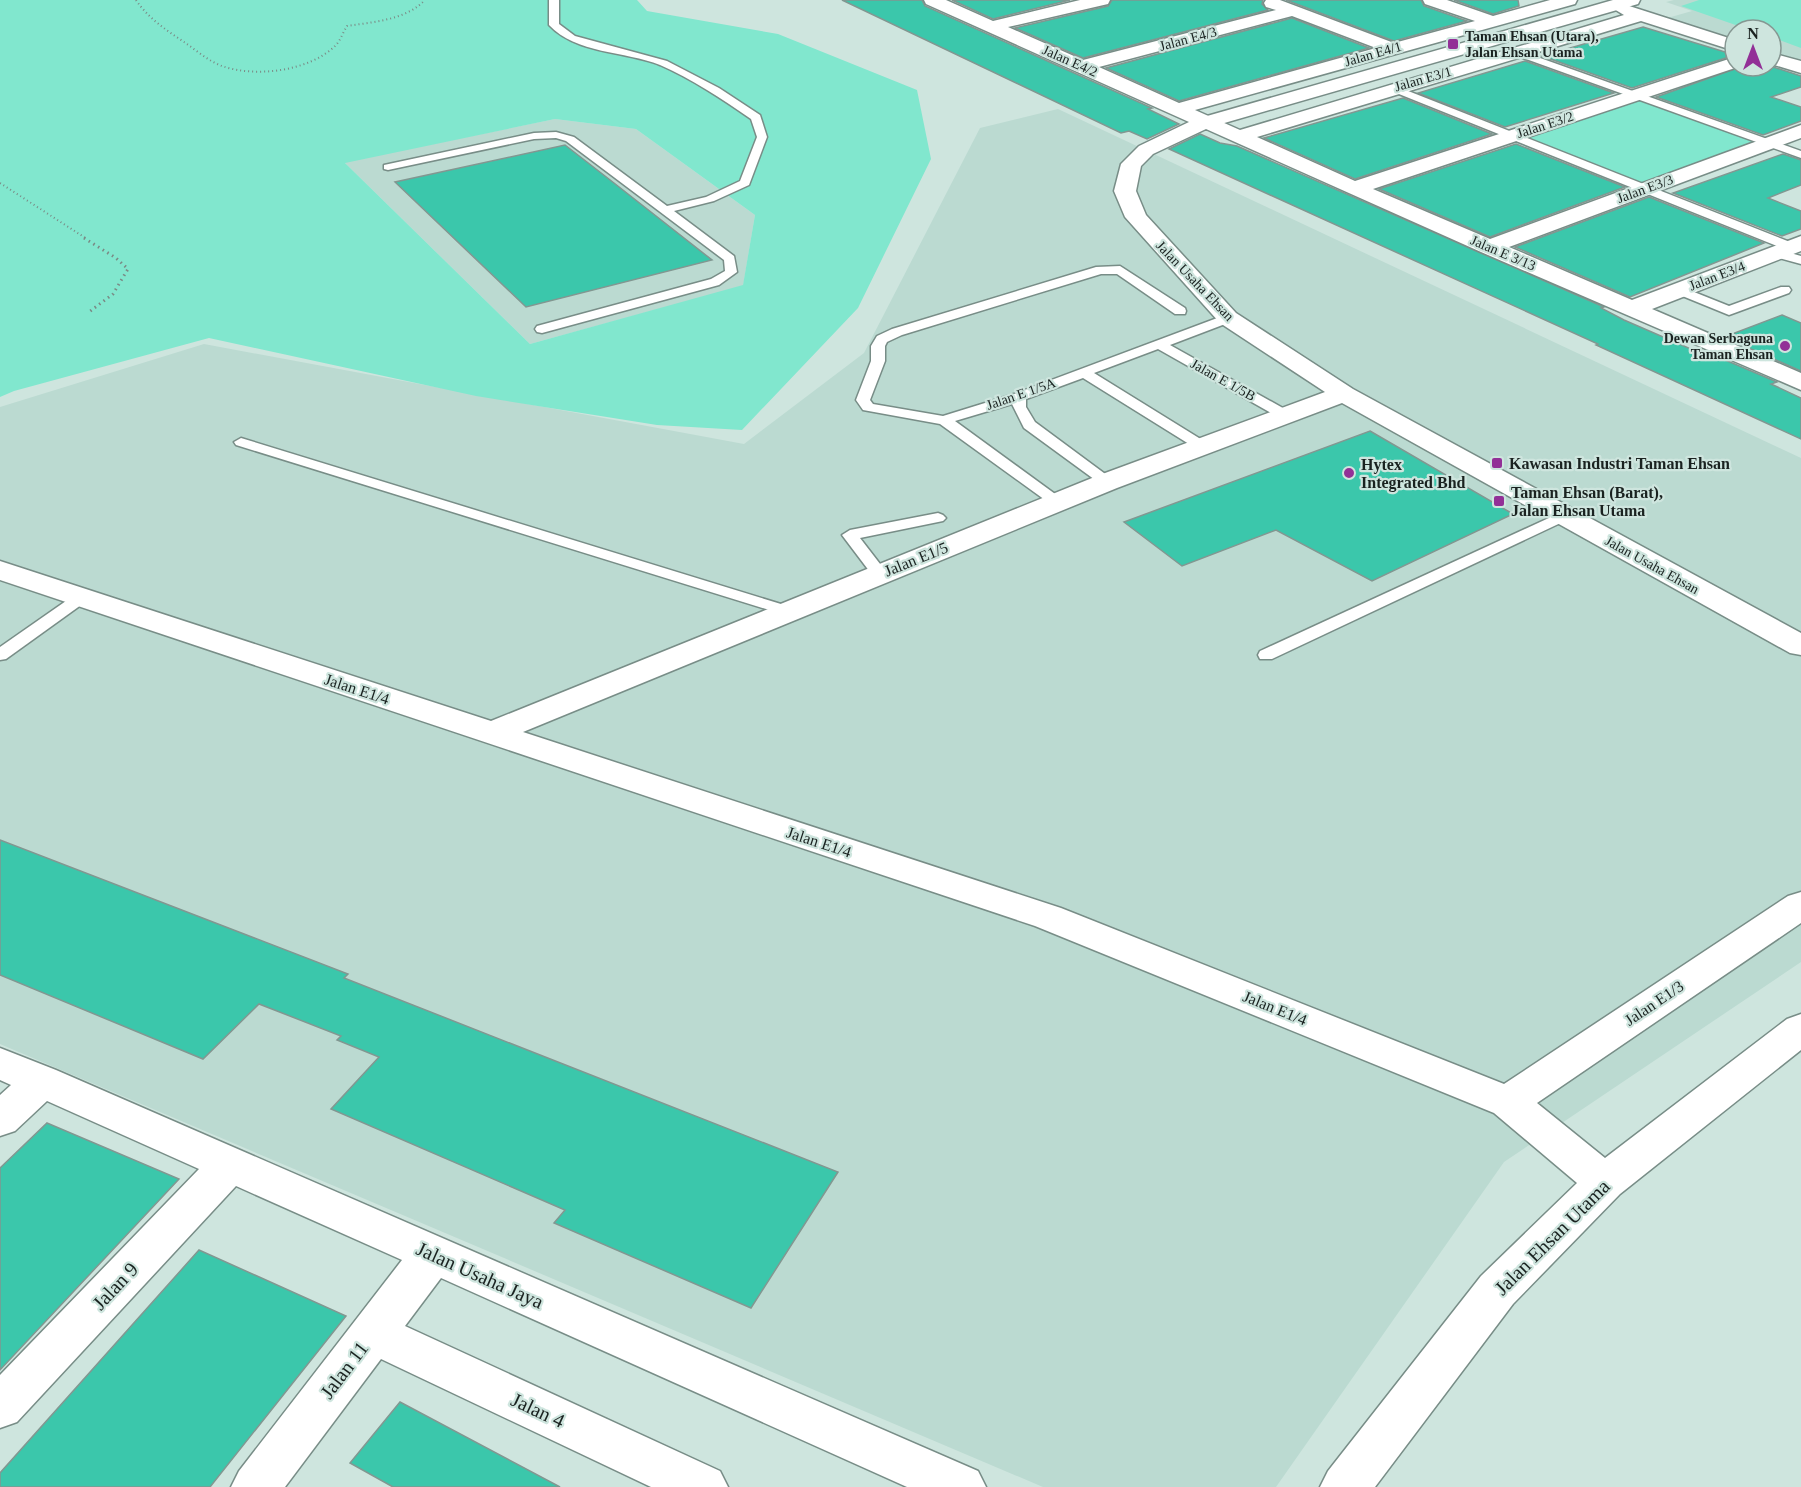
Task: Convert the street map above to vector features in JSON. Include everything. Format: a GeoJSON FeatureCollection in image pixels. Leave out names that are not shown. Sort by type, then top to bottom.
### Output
{"type":"FeatureCollection","features":[{"type":"Feature","properties":{"kind":"street","name":"Jalan E4/2"},"geometry":{"type":"LineString","coordinates":[[932,0],[1207,122]]}},
{"type":"Feature","properties":{"kind":"street"},"geometry":{"type":"LineString","coordinates":[[992,26],[1102,0]]}},
{"type":"Feature","properties":{"kind":"street"},"geometry":{"type":"LineString","coordinates":[[1265,0],[1391,48]]}},
{"type":"Feature","properties":{"kind":"street"},"geometry":{"type":"LineString","coordinates":[[1431,0],[1521,32]]}},
{"type":"Feature","properties":{"kind":"street","name":"Jalan E4/1"},"geometry":{"type":"LineString","coordinates":[[1178,109],[1569,0]]}},
{"type":"Feature","properties":{"kind":"street","name":"Jalan Usaha Ehsan"},"geometry":{"type":"LineString","coordinates":[[1637,8],[1612,6],[1207,122],[1182,131],[1146,150],[1131,164],[1125,180],[1125,191],[1136,217],[1228,318],[1344,394],[1801,646]]}},
{"type":"Feature","properties":{"kind":"street"},"geometry":{"type":"LineString","coordinates":[[1637,8],[1723,41]]}},
{"type":"Feature","properties":{"kind":"street","name":"Jalan E3/1"},"geometry":{"type":"LineString","coordinates":[[1240,136],[1515,52],[1637,8]]}},
{"type":"Feature","properties":{"kind":"street","name":"Jalan E4/3"},"geometry":{"type":"LineString","coordinates":[[1083,66],[1293,11]]}},
{"type":"Feature","properties":{"kind":"street"},"geometry":{"type":"LineString","coordinates":[[1783,62],[1801,68]]}},
{"type":"Feature","properties":{"kind":"street","name":"Jalan E3/2"},"geometry":{"type":"LineString","coordinates":[[1354,188],[1723,66]]}},
{"type":"Feature","properties":{"kind":"street","name":"Jalan E 3/13"},"geometry":{"type":"LineString","coordinates":[[1207,122],[1801,382]]}},
{"type":"Feature","properties":{"kind":"street","name":"Jalan E3/3"},"geometry":{"type":"LineString","coordinates":[[1490,247],[1801,131]]}},
{"type":"Feature","properties":{"kind":"street","name":"Jalan E3/4"},"geometry":{"type":"LineString","coordinates":[[1633,308],[1792,251]]}},
{"type":"Feature","properties":{"kind":"street","name":"Jalan E1/5"},"geometry":{"type":"LineString","coordinates":[[491,733],[1107,482],[1344,394]]}},
{"type":"Feature","properties":{"kind":"street","name":"Jalan E1/4"},"geometry":{"type":"LineString","coordinates":[[0,570],[1048,917],[1508,1102],[1605,1182]]}},
{"type":"Feature","properties":{"kind":"street","name":"Jalan E1/3"},"geometry":{"type":"LineString","coordinates":[[1508,1102],[1801,905]]}},
{"type":"Feature","properties":{"kind":"street","name":"Jalan Ehsan Utama"},"geometry":{"type":"LineString","coordinates":[[1345,1487],[1497,1290],[1605,1182],[1801,1029]]}},
{"type":"Feature","properties":{"kind":"street","name":"Jalan Usaha Jaya"},"geometry":{"type":"LineString","coordinates":[[0,1063],[961,1487]]}},
{"type":"Feature","properties":{"kind":"street"},"geometry":{"type":"LineString","coordinates":[[0,1120],[42,1082]]}},
{"type":"Feature","properties":{"kind":"street","name":"Jalan 9"},"geometry":{"type":"LineString","coordinates":[[0,1407],[230,1164]]}},
{"type":"Feature","properties":{"kind":"street","name":"Jalan 11"},"geometry":{"type":"LineString","coordinates":[[256,1487],[432,1254]]}},
{"type":"Feature","properties":{"kind":"street","name":"Jalan 4"},"geometry":{"type":"LineString","coordinates":[[372,1333],[703,1487]]}},
{"type":"Feature","properties":{"kind":"lane"},"geometry":{"type":"LineString","coordinates":[[555,0],[552,4],[555,25],[572,38],[663,63],[715,90],[756,117],[762,137],[745,183],[710,199],[665,210]]}},
{"type":"Feature","properties":{"kind":"lane"},"geometry":{"type":"LineString","coordinates":[[1515,52],[1801,155]]}},
{"type":"Feature","properties":{"kind":"lane"},"geometry":{"type":"LineString","coordinates":[[1393,88],[1646,189],[1792,251]]}},
{"type":"Feature","properties":{"kind":"lane"},"geometry":{"type":"LineString","coordinates":[[388,167],[534,136],[556,135],[570,139],[730,259],[731,272],[715,282],[542,329]]}},
{"type":"Feature","properties":{"kind":"lane"},"geometry":{"type":"LineString","coordinates":[[1057,502],[944,420],[868,407],[863,400],[878,361],[878,346],[882,339],[897,332],[1111,268],[1119,270],[1180,311]]}},
{"type":"Feature","properties":{"kind":"lane"},"geometry":{"type":"LineString","coordinates":[[1679,290],[1729,311],[1785,290]]}},
{"type":"Feature","properties":{"kind":"lane","name":"Jalan E 1/5A"},"geometry":{"type":"LineString","coordinates":[[944,420],[1019,397],[1228,318]]}},
{"type":"Feature","properties":{"kind":"lane","name":"Jalan E 1/5B"},"geometry":{"type":"LineString","coordinates":[[1161,345],[1285,415]]}},
{"type":"Feature","properties":{"kind":"lane"},"geometry":{"type":"LineString","coordinates":[[1083,372],[1202,446]]}},
{"type":"Feature","properties":{"kind":"lane"},"geometry":{"type":"LineString","coordinates":[[1019,397],[1019,407],[1029,425],[1107,482]]}},
{"type":"Feature","properties":{"kind":"lane"},"geometry":{"type":"LineString","coordinates":[[241,442],[788,611]]}},
{"type":"Feature","properties":{"kind":"lane"},"geometry":{"type":"LineString","coordinates":[[1266,655],[1564,516]]}},
{"type":"Feature","properties":{"kind":"lane"},"geometry":{"type":"LineString","coordinates":[[879,573],[850,535],[938,518]]}},
{"type":"Feature","properties":{"kind":"lane"},"geometry":{"type":"LineString","coordinates":[[0,655],[82,597]]}},
{"type":"Feature","properties":{"kind":"path"},"geometry":{"type":"LineString","coordinates":[[136,0],[149,18],[221,66],[238,70],[264,71],[293,66],[313,58],[336,45],[347,26],[405,14],[417,9],[425,0]]}},
{"type":"Feature","properties":{"kind":"path"},"geometry":{"type":"LineString","coordinates":[[0,183],[116,258],[128,269],[124,281],[112,296],[89,312]]}},
{"type":"Feature","properties":{"kind":"shaded area"},"geometry":{"type":"Polygon","coordinates":[[[1674,0],[1801,0],[1801,64],[1783,58],[1783,18],[1723,18],[1723,38],[1664,19],[1692,11],[1666,2],[1674,0]]]}},
{"type":"Feature","properties":{"kind":"shaded area","name":"Kawasan Industri Taman Ehsan"},"geometry":{"type":"Polygon","coordinates":[[[1058,109],[1801,458],[1801,962],[1504,1162],[1276,1487],[1043,1487],[0,1044],[0,407],[204,344],[744,444],[864,353],[980,128],[1058,109]]]}},
{"type":"Feature","properties":{"kind":"shaded area"},"geometry":{"type":"Polygon","coordinates":[[[555,119],[636,129],[755,215],[743,286],[530,344],[344,162],[555,119]]]}},
{"type":"Feature","properties":{"kind":"green space"},"geometry":{"type":"Polygon","coordinates":[[[0,0],[637,0],[647,11],[778,34],[917,90],[931,159],[858,308],[742,430],[657,425],[476,396],[209,338],[14,391],[0,397],[0,0]],[[555,119],[345,163],[530,344],[743,285],[755,215],[636,129],[555,119]]]}},
{"type":"Feature","properties":{"kind":"green space"},"geometry":{"type":"Polygon","coordinates":[[[1699,0],[1801,0],[1801,48],[1783,41],[1783,18],[1723,18],[1723,21],[1681,6],[1699,0]]]}},
{"type":"Feature","properties":{"kind":"green space"},"geometry":{"type":"Polygon","coordinates":[[[1635,95],[1768,144],[1646,189],[1513,136],[1635,95]]]}},
{"type":"Feature","properties":{"kind":"building"},"geometry":{"type":"Polygon","coordinates":[[[842,0],[922,0],[925,6],[1152,108],[1148,109],[1179,124],[1147,139],[1129,131],[1121,133],[842,0]]]}},
{"type":"Feature","properties":{"kind":"building"},"geometry":{"type":"Polygon","coordinates":[[[952,0],[1070,0],[993,19],[952,0]]]}},
{"type":"Feature","properties":{"kind":"building"},"geometry":{"type":"Polygon","coordinates":[[[1112,0],[1263,0],[1262,4],[1268,10],[1083,58],[1015,28],[1108,6],[1112,0]]]}},
{"type":"Feature","properties":{"kind":"building"},"geometry":{"type":"Polygon","coordinates":[[[1286,0],[1421,0],[1424,6],[1467,21],[1394,41],[1286,0]]]}},
{"type":"Feature","properties":{"kind":"building"},"geometry":{"type":"Polygon","coordinates":[[[1454,0],[1518,0],[1519,6],[1493,14],[1454,0]]]}},
{"type":"Feature","properties":{"kind":"building"},"geometry":{"type":"Polygon","coordinates":[[[1292,18],[1369,48],[1179,101],[1106,68],[1292,18]]]}},
{"type":"Feature","properties":{"kind":"building"},"geometry":{"type":"Polygon","coordinates":[[[1643,27],[1723,51],[1723,59],[1632,88],[1542,56],[1643,27]]]}},
{"type":"Feature","properties":{"kind":"building"},"geometry":{"type":"Polygon","coordinates":[[[1525,61],[1614,93],[1505,127],[1418,93],[1525,61]]]}},
{"type":"Feature","properties":{"kind":"building"},"geometry":{"type":"Polygon","coordinates":[[[1783,70],[1801,76],[1801,87],[1771,97],[1801,107],[1801,121],[1763,135],[1656,97],[1723,73],[1723,78],[1783,78],[1783,70]]]}},
{"type":"Feature","properties":{"kind":"building"},"geometry":{"type":"Polygon","coordinates":[[[1403,98],[1492,134],[1355,179],[1264,138],[1403,98]]]}},
{"type":"Feature","properties":{"kind":"building"},"geometry":{"type":"Polygon","coordinates":[[[1200,134],[1220,143],[1237,146],[1604,307],[1601,308],[1693,350],[1697,348],[1777,382],[1771,384],[1801,398],[1801,439],[1169,149],[1200,134]]]}},
{"type":"Feature","properties":{"kind":"building"},"geometry":{"type":"Polygon","coordinates":[[[1516,144],[1625,187],[1490,237],[1379,189],[1516,144]]]}},
{"type":"Feature","properties":{"kind":"building"},"geometry":{"type":"Polygon","coordinates":[[[565,145],[712,260],[526,307],[395,182],[565,145]]]}},
{"type":"Feature","properties":{"kind":"building"},"geometry":{"type":"Polygon","coordinates":[[[1783,154],[1801,160],[1801,185],[1768,198],[1801,211],[1801,229],[1782,236],[1673,193],[1783,154]]]}},
{"type":"Feature","properties":{"kind":"building"},"geometry":{"type":"Polygon","coordinates":[[[1649,197],[1764,243],[1630,297],[1515,247],[1649,197]]]}},
{"type":"Feature","properties":{"kind":"building","name":"Dewan Serbaguna Taman Ehsan"},"geometry":{"type":"Polygon","coordinates":[[[1782,315],[1801,323],[1801,371],[1724,337],[1782,315]]]}},
{"type":"Feature","properties":{"kind":"building","name":"Hytex Integrated Bhd"},"geometry":{"type":"Polygon","coordinates":[[[1370,431],[1513,514],[1372,581],[1276,530],[1182,566],[1124,522],[1370,431]]]}},
{"type":"Feature","properties":{"kind":"building"},"geometry":{"type":"Polygon","coordinates":[[[0,840],[348,974],[344,978],[838,1172],[751,1308],[554,1223],[565,1210],[331,1109],[379,1057],[337,1040],[341,1036],[259,1004],[203,1059],[0,975],[0,840]]]}},
{"type":"Feature","properties":{"kind":"building"},"geometry":{"type":"Polygon","coordinates":[[[47,1123],[179,1179],[0,1370],[0,1168],[47,1123]]]}},
{"type":"Feature","properties":{"kind":"building"},"geometry":{"type":"Polygon","coordinates":[[[199,1250],[346,1316],[210,1487],[0,1487],[0,1473],[199,1250]]]}},
{"type":"Feature","properties":{"kind":"building"},"geometry":{"type":"Polygon","coordinates":[[[400,1402],[560,1487],[393,1487],[350,1463],[400,1402]]]}},
{"type":"Feature","properties":{"kind":"place","name":"Taman Ehsan (Utara), Jalan Ehsan Utama"},"geometry":{"type":"Point","coordinates":[1453,44]}},
{"type":"Feature","properties":{"kind":"place","name":"Dewan Serbaguna Taman Ehsan"},"geometry":{"type":"Point","coordinates":[1785,346]}},
{"type":"Feature","properties":{"kind":"place","name":"Kawasan Industri Taman Ehsan"},"geometry":{"type":"Point","coordinates":[1497,463]}},
{"type":"Feature","properties":{"kind":"place","name":"Hytex Integrated Bhd"},"geometry":{"type":"Point","coordinates":[1349,473]}},
{"type":"Feature","properties":{"kind":"place","name":"Taman Ehsan (Barat), Jalan Ehsan Utama"},"geometry":{"type":"Point","coordinates":[1499,501]}}]}
